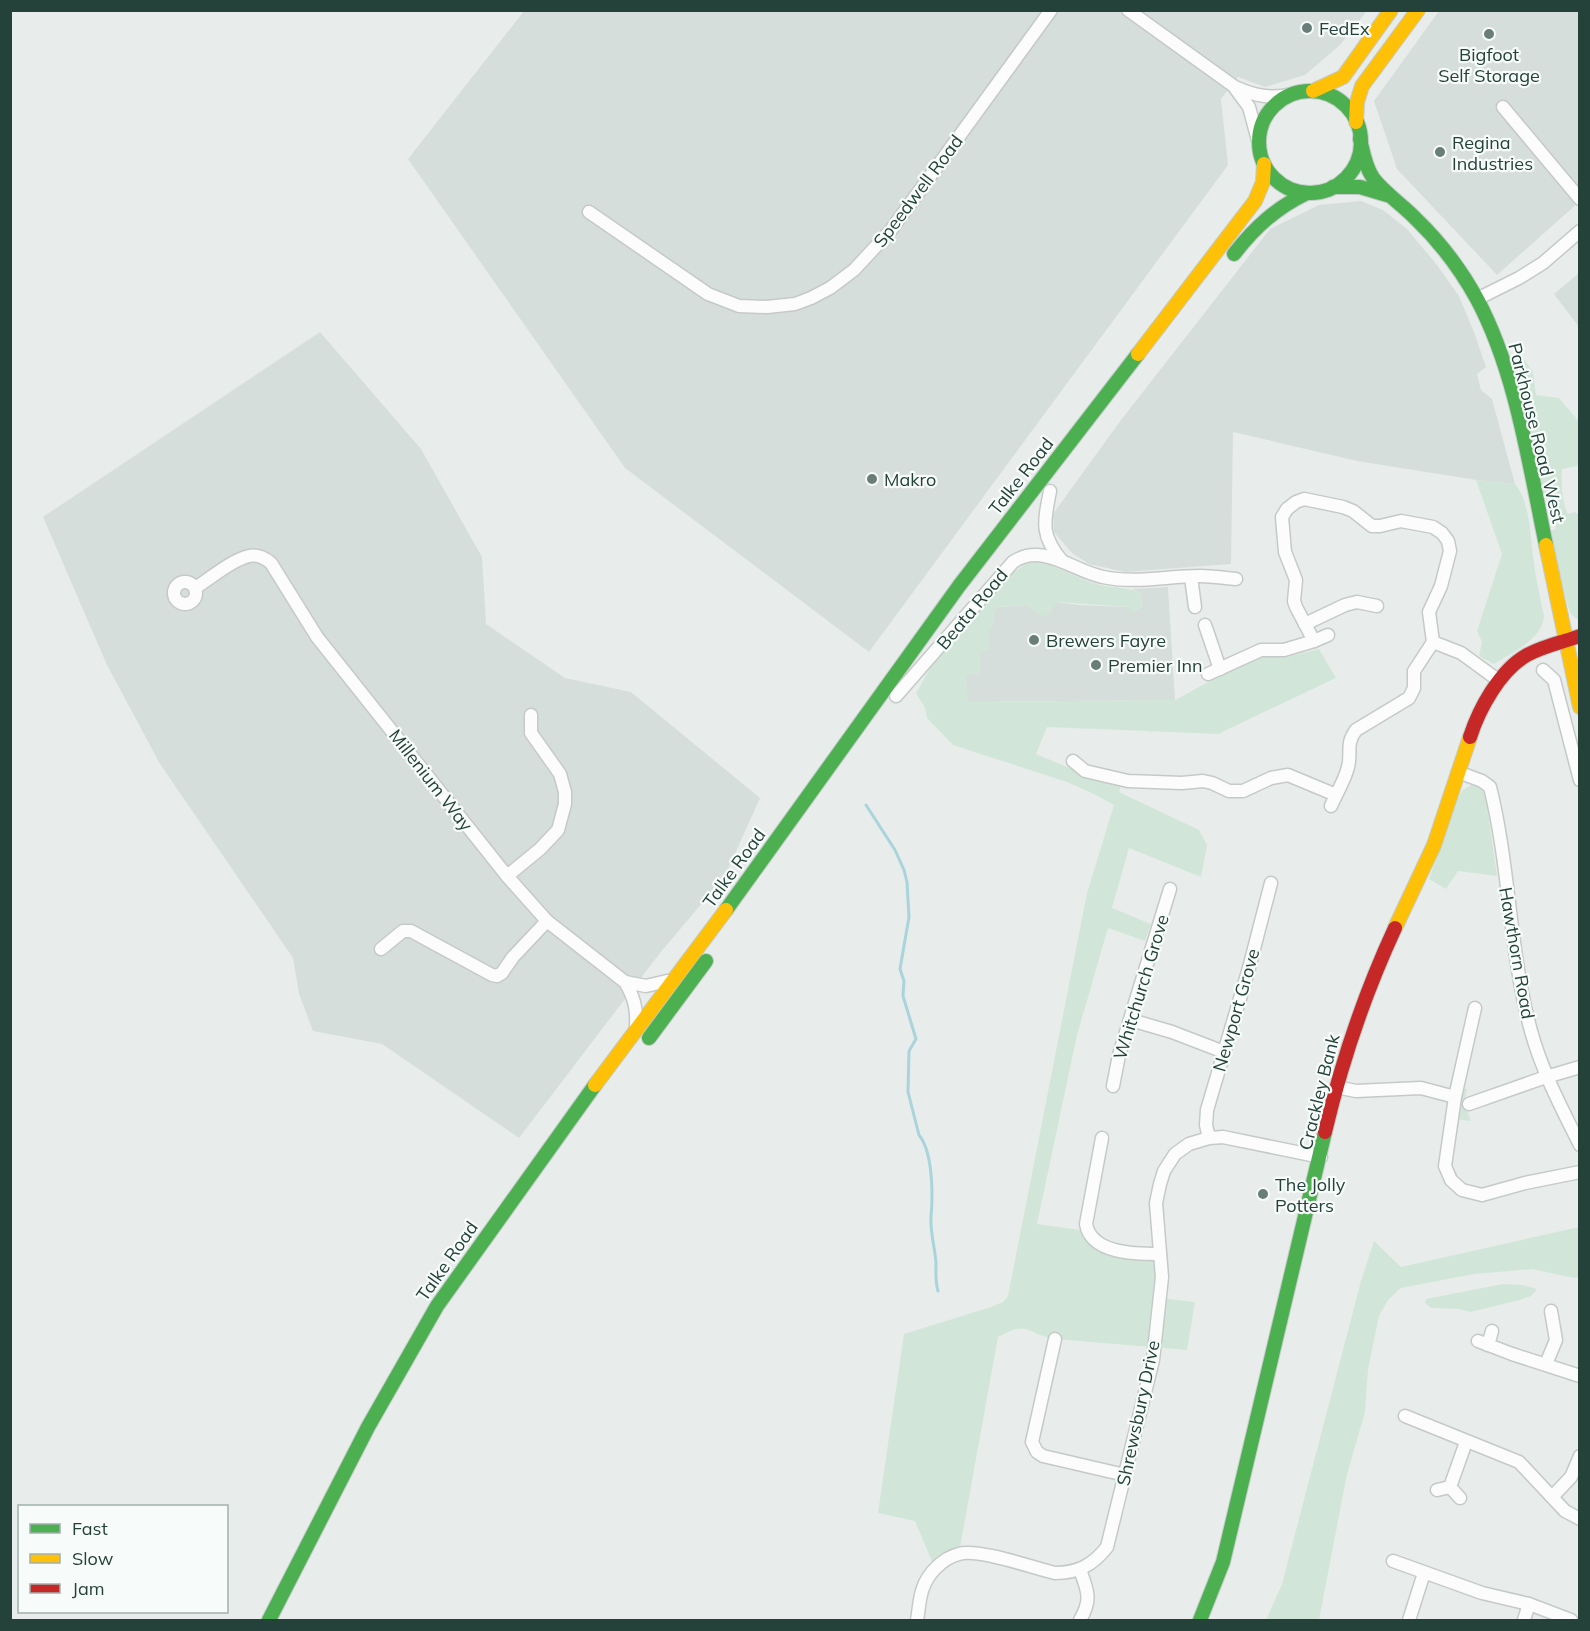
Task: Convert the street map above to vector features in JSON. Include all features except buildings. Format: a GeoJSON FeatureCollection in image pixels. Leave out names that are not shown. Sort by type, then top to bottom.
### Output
{"type":"FeatureCollection","features":[{"type":"Feature","properties":{"kind":"main road"},"geometry":{"type":"LineString","coordinates":[[1313,91],[1340,101],[1352,114],[1360,139],[1359,156],[1352,171],[1332,187],[1320,192],[1307,193],[1281,184],[1264,164],[1259,144],[1261,128],[1267,114],[1278,102],[1292,94],[1313,91],[1343,76],[1390,10]]}},
{"type":"Feature","properties":{"kind":"main road"},"geometry":{"type":"LineString","coordinates":[[1356,122],[1357,102],[1362,86],[1418,10]]}},
{"type":"Feature","properties":{"kind":"main road","name":"Parkhouse Road West"},"geometry":{"type":"LineString","coordinates":[[1360,139],[1366,164],[1374,179],[1418,220],[1457,266],[1495,338],[1508,375],[1580,707]]}},
{"type":"Feature","properties":{"kind":"main road","name":"Talke Road"},"geometry":{"type":"LineString","coordinates":[[269,1620],[368,1427],[437,1306],[635,1030],[720,919],[959,585],[1255,201],[1263,182],[1264,164]]}},
{"type":"Feature","properties":{"kind":"main road","name":"Parkhouse Road West"},"geometry":{"type":"LineString","coordinates":[[1332,187],[1363,187],[1391,197]]}},
{"type":"Feature","properties":{"kind":"main road"},"geometry":{"type":"LineString","coordinates":[[1224,267],[1265,217],[1276,208],[1307,193]]}},
{"type":"Feature","properties":{"kind":"main road","name":"Talke Road"},"geometry":{"type":"LineString","coordinates":[[813,813],[896,696],[1054,486]]}},
{"type":"Feature","properties":{"kind":"main road","name":"Crackley Bank"},"geometry":{"type":"LineString","coordinates":[[1200,1620],[1223,1563],[1336,1086],[1371,981],[1434,845],[1472,730],[1498,680],[1506,670],[1527,655],[1580,636]]}},
{"type":"Feature","properties":{"kind":"main road","name":"Talke Road"},"geometry":{"type":"LineString","coordinates":[[730,927],[744,908]]}},
{"type":"Feature","properties":{"kind":"main road"},"geometry":{"type":"LineString","coordinates":[[640,1050],[716,947]]}},
{"type":"Feature","properties":{"kind":"main road"},"geometry":{"type":"LineString","coordinates":[[284,1620],[295,1599]]}},
{"type":"Feature","properties":{"kind":"street","name":"Speedwell Road"},"geometry":{"type":"LineString","coordinates":[[589,212],[708,294],[739,306],[767,307],[795,304],[812,298],[854,270],[891,230],[1051,10]]}},
{"type":"Feature","properties":{"kind":"street"},"geometry":{"type":"LineString","coordinates":[[1128,10],[1235,87],[1251,95],[1265,97],[1276,98],[1292,94]]}},
{"type":"Feature","properties":{"kind":"street"},"geometry":{"type":"LineString","coordinates":[[1235,87],[1249,107],[1259,144]]}},
{"type":"Feature","properties":{"kind":"street"},"geometry":{"type":"LineString","coordinates":[[1503,107],[1580,199]]}},
{"type":"Feature","properties":{"kind":"street"},"geometry":{"type":"LineString","coordinates":[[1476,299],[1543,263],[1580,231]]}},
{"type":"Feature","properties":{"kind":"street"},"geometry":{"type":"LineString","coordinates":[[1054,486],[1045,515],[1045,530],[1050,547],[1063,562]]}},
{"type":"Feature","properties":{"kind":"street"},"geometry":{"type":"LineString","coordinates":[[1073,760],[1085,771],[1128,781],[1182,789],[1203,781],[1229,791],[1243,791],[1271,778],[1287,775],[1333,800],[1349,766],[1348,748],[1351,737],[1356,730],[1409,698],[1414,688],[1414,672],[1433,642],[1429,612],[1441,586],[1450,550],[1448,541],[1442,533],[1433,527],[1401,521],[1372,526],[1353,511],[1343,507],[1304,499],[1287,508],[1282,517],[1285,552],[1296,580],[1294,601],[1314,641]]}},
{"type":"Feature","properties":{"kind":"street","name":"Beata Road"},"geometry":{"type":"LineString","coordinates":[[896,696],[1012,562],[1031,554],[1047,556],[1102,577],[1236,579]]}},
{"type":"Feature","properties":{"kind":"street","name":"Millenium Way"},"geometry":{"type":"LineString","coordinates":[[195,588],[250,555],[262,556],[271,563],[317,637],[507,876],[547,921],[625,982]]}},
{"type":"Feature","properties":{"kind":"street"},"geometry":{"type":"LineString","coordinates":[[1191,577],[1195,607]]}},
{"type":"Feature","properties":{"kind":"street"},"geometry":{"type":"LineString","coordinates":[[1305,624],[1345,605],[1357,602],[1377,606]]}},
{"type":"Feature","properties":{"kind":"street"},"geometry":{"type":"LineString","coordinates":[[1205,625],[1214,671],[1261,650],[1284,650],[1328,635]]}},
{"type":"Feature","properties":{"kind":"street"},"geometry":{"type":"LineString","coordinates":[[1433,642],[1461,653],[1498,680]]}},
{"type":"Feature","properties":{"kind":"street"},"geometry":{"type":"LineString","coordinates":[[1543,670],[1554,680],[1580,780]]}},
{"type":"Feature","properties":{"kind":"street"},"geometry":{"type":"LineString","coordinates":[[507,876],[540,849],[558,830],[565,804],[565,792],[560,774],[531,733],[531,715]]}},
{"type":"Feature","properties":{"kind":"street","name":"Hawthorn Road"},"geometry":{"type":"LineString","coordinates":[[1458,772],[1482,781],[1490,787],[1523,998],[1531,1033],[1546,1077],[1580,1145]]}},
{"type":"Feature","properties":{"kind":"street","name":"Newport Grove"},"geometry":{"type":"LineString","coordinates":[[1209,1138],[1206,1125],[1207,1110],[1249,968],[1271,883]]}},
{"type":"Feature","properties":{"kind":"street","name":"Whitchurch Grove"},"geometry":{"type":"LineString","coordinates":[[1113,1086],[1119,1054],[1170,889]]}},
{"type":"Feature","properties":{"kind":"street"},"geometry":{"type":"LineString","coordinates":[[381,949],[403,931],[411,931],[492,975],[497,975],[502,973],[513,957],[547,921]]}},
{"type":"Feature","properties":{"kind":"street"},"geometry":{"type":"LineString","coordinates":[[625,982],[646,986],[662,984],[673,979]]}},
{"type":"Feature","properties":{"kind":"street"},"geometry":{"type":"LineString","coordinates":[[625,982],[633,995],[636,1006],[635,1030]]}},
{"type":"Feature","properties":{"kind":"street"},"geometry":{"type":"LineString","coordinates":[[1475,1008],[1455,1096],[1445,1166],[1451,1179],[1462,1190],[1482,1195],[1580,1172]]}},
{"type":"Feature","properties":{"kind":"street"},"geometry":{"type":"LineString","coordinates":[[1131,1020],[1172,1032],[1224,1052]]}},
{"type":"Feature","properties":{"kind":"street"},"geometry":{"type":"LineString","coordinates":[[1474,1100],[1580,1067]]}},
{"type":"Feature","properties":{"kind":"street"},"geometry":{"type":"LineString","coordinates":[[1336,1086],[1356,1091],[1421,1088],[1455,1096]]}},
{"type":"Feature","properties":{"kind":"street","name":"Shrewsbury Drive"},"geometry":{"type":"LineString","coordinates":[[1080,1570],[1099,1557],[1107,1547],[1153,1360],[1162,1277],[1156,1203],[1164,1171],[1175,1154],[1189,1144],[1209,1138],[1223,1137],[1321,1157]]}},
{"type":"Feature","properties":{"kind":"street"},"geometry":{"type":"LineString","coordinates":[[1102,1138],[1086,1224],[1087,1232],[1091,1238],[1103,1246],[1139,1254],[1160,1254]]}},
{"type":"Feature","properties":{"kind":"street"},"geometry":{"type":"LineString","coordinates":[[1546,1364],[1556,1340],[1551,1311]]}},
{"type":"Feature","properties":{"kind":"street"},"geometry":{"type":"LineString","coordinates":[[1492,1331],[1483,1343],[1580,1376]]}},
{"type":"Feature","properties":{"kind":"street"},"geometry":{"type":"LineString","coordinates":[[1054,1339],[1032,1442],[1034,1447],[1043,1456],[1125,1475]]}},
{"type":"Feature","properties":{"kind":"street"},"geometry":{"type":"LineString","coordinates":[[1411,1415],[1466,1442],[1519,1462],[1565,1512],[1580,1519]]}},
{"type":"Feature","properties":{"kind":"street"},"geometry":{"type":"LineString","coordinates":[[1450,1488],[1466,1442]]}},
{"type":"Feature","properties":{"kind":"street"},"geometry":{"type":"LineString","coordinates":[[1552,1497],[1571,1477],[1576,1452]]}},
{"type":"Feature","properties":{"kind":"street"},"geometry":{"type":"LineString","coordinates":[[1437,1490],[1450,1488]]}},
{"type":"Feature","properties":{"kind":"street"},"geometry":{"type":"LineString","coordinates":[[1450,1488],[1460,1498]]}},
{"type":"Feature","properties":{"kind":"street"},"geometry":{"type":"LineString","coordinates":[[917,1620],[923,1588],[930,1572],[959,1553],[975,1553],[1054,1573],[1080,1570],[1089,1594],[1087,1609],[1080,1620]]}},
{"type":"Feature","properties":{"kind":"street"},"geometry":{"type":"LineString","coordinates":[[1393,1561],[1482,1593],[1529,1604],[1571,1620]]}},
{"type":"Feature","properties":{"kind":"street"},"geometry":{"type":"LineString","coordinates":[[1409,1620],[1424,1572]]}},
{"type":"Feature","properties":{"kind":"street"},"geometry":{"type":"LineString","coordinates":[[1524,1620],[1529,1604]]}},
{"type":"Feature","properties":{"kind":"shaded area"},"geometry":{"type":"Polygon","coordinates":[[[524,11],[1367,11],[1340,45],[1305,75],[1265,87],[1238,77],[1221,99],[1228,165],[869,652],[625,468],[408,159],[524,11]]]}},
{"type":"Feature","properties":{"kind":"shaded area"},"geometry":{"type":"Polygon","coordinates":[[[1439,11],[1579,11],[1579,202],[1497,275],[1397,169],[1374,101],[1439,11]]]}},
{"type":"Feature","properties":{"kind":"shaded area"},"geometry":{"type":"Polygon","coordinates":[[[1361,201],[1383,210],[1407,229],[1459,296],[1486,367],[1477,374],[1481,390],[1492,399],[1515,484],[1357,461],[1233,432],[1231,564],[1125,572],[1089,564],[1072,553],[1054,532],[1053,514],[1121,420],[1270,229],[1319,205],[1361,201]]]}},
{"type":"Feature","properties":{"kind":"shaded area"},"geometry":{"type":"Polygon","coordinates":[[[1579,273],[1579,327],[1554,294],[1579,273]]]}},
{"type":"Feature","properties":{"kind":"shaded area"},"geometry":{"type":"Polygon","coordinates":[[[320,332],[421,449],[482,557],[486,624],[565,678],[631,692],[760,798],[725,876],[660,953],[519,1138],[382,1044],[313,1031],[299,994],[293,958],[160,764],[107,665],[43,517],[320,332]]]}},
{"type":"Feature","properties":{"kind":"shaded area"},"geometry":{"type":"Polygon","coordinates":[[[1168,587],[1175,700],[967,702],[965,674],[980,674],[979,650],[988,629],[993,625],[994,611],[997,607],[1026,605],[1033,608],[1056,602],[1129,607],[1134,611],[1142,607],[1141,594],[1132,589],[1168,587]]]}},
{"type":"Feature","properties":{"kind":"green space"},"geometry":{"type":"Polygon","coordinates":[[[1523,358],[1533,372],[1536,395],[1559,398],[1577,419],[1579,425],[1579,461],[1577,466],[1562,469],[1562,481],[1563,498],[1568,514],[1575,512],[1579,515],[1579,621],[1571,614],[1568,606],[1549,532],[1556,529],[1547,500],[1538,482],[1512,363],[1523,358]]]}},
{"type":"Feature","properties":{"kind":"green space"},"geometry":{"type":"Polygon","coordinates":[[[1476,480],[1515,484],[1520,491],[1528,518],[1544,616],[1538,632],[1532,638],[1494,664],[1479,656],[1482,642],[1477,631],[1502,554],[1476,480]]]}},
{"type":"Feature","properties":{"kind":"green space"},"geometry":{"type":"Polygon","coordinates":[[[1034,562],[1043,563],[1096,584],[1137,592],[1141,594],[1142,607],[1130,611],[1129,607],[1057,602],[1050,614],[1041,616],[1026,605],[997,607],[994,611],[993,626],[988,630],[990,650],[979,651],[980,674],[965,675],[968,702],[1175,700],[1249,660],[1261,657],[1287,657],[1319,649],[1336,678],[1218,734],[1047,727],[1036,754],[1084,774],[1122,782],[1119,792],[1199,830],[1207,845],[1201,877],[1129,848],[1112,908],[1151,924],[1145,941],[1108,928],[1077,1035],[1037,1224],[1087,1231],[1096,1242],[1160,1254],[1160,1298],[1195,1302],[1187,1350],[1055,1339],[1022,1329],[1016,1329],[998,1337],[959,1553],[935,1569],[915,1521],[878,1513],[904,1334],[991,1307],[1003,1302],[1008,1296],[1087,893],[1114,805],[1067,782],[953,745],[927,718],[925,708],[916,693],[937,656],[1011,574],[1024,565],[1034,562]]]}},
{"type":"Feature","properties":{"kind":"green space"},"geometry":{"type":"Polygon","coordinates":[[[1471,785],[1477,786],[1486,798],[1497,876],[1458,871],[1446,889],[1429,879],[1457,799],[1463,790],[1471,785]]]}},
{"type":"Feature","properties":{"kind":"green space"},"geometry":{"type":"Polygon","coordinates":[[[1460,1088],[1467,1089],[1464,1103],[1471,1121],[1456,1119],[1460,1088]]]}},
{"type":"Feature","properties":{"kind":"green space"},"geometry":{"type":"Polygon","coordinates":[[[1579,1227],[1579,1277],[1574,1278],[1532,1269],[1474,1274],[1401,1288],[1388,1300],[1379,1316],[1368,1369],[1365,1412],[1347,1474],[1319,1620],[1266,1620],[1282,1584],[1361,1281],[1374,1241],[1401,1267],[1579,1227]]]}},
{"type":"Feature","properties":{"kind":"green space"},"geometry":{"type":"Polygon","coordinates":[[[1503,1284],[1537,1289],[1531,1296],[1520,1300],[1470,1312],[1431,1308],[1425,1303],[1426,1299],[1503,1284]]]}},
{"type":"Feature","properties":{"kind":"waterway"},"geometry":{"type":"LineString","coordinates":[[866,805],[895,850],[907,882],[909,917],[900,969],[904,981],[903,996],[916,1039],[909,1051],[908,1092],[929,1163],[932,1186],[931,1228],[938,1291]]}},
{"type":"Feature","properties":{"kind":"traffic: fast"},"geometry":{"type":"LineString","coordinates":[[1310,91],[1329,95],[1346,106],[1357,123],[1361,142],[1357,161],[1346,178],[1329,189],[1310,193],[1291,189],[1274,178],[1263,161],[1259,142],[1263,123],[1274,106],[1291,95],[1310,91]]}},
{"type":"Feature","properties":{"kind":"traffic: fast"},"geometry":{"type":"LineString","coordinates":[[1360,139],[1366,164],[1373,178],[1425,228],[1450,257],[1471,288],[1490,327],[1502,357],[1520,419],[1546,545]]}},
{"type":"Feature","properties":{"kind":"traffic: fast"},"geometry":{"type":"LineString","coordinates":[[1333,187],[1360,187],[1387,195]]}},
{"type":"Feature","properties":{"kind":"traffic: fast"},"geometry":{"type":"LineString","coordinates":[[1234,254],[1267,219],[1285,205],[1307,193]]}},
{"type":"Feature","properties":{"kind":"traffic: fast"},"geometry":{"type":"LineString","coordinates":[[726,910],[959,586],[1138,354]]}},
{"type":"Feature","properties":{"kind":"traffic: fast"},"geometry":{"type":"LineString","coordinates":[[649,1038],[706,961]]}},
{"type":"Feature","properties":{"kind":"traffic: fast"},"geometry":{"type":"LineString","coordinates":[[269,1620],[368,1427],[437,1306],[595,1085]]}},
{"type":"Feature","properties":{"kind":"traffic: fast"},"geometry":{"type":"LineString","coordinates":[[1200,1620],[1223,1562],[1325,1132]]}},
{"type":"Feature","properties":{"kind":"traffic: slow"},"geometry":{"type":"LineString","coordinates":[[1313,91],[1343,77],[1391,10]]}},
{"type":"Feature","properties":{"kind":"traffic: slow"},"geometry":{"type":"LineString","coordinates":[[1356,122],[1357,102],[1362,86],[1418,10]]}},
{"type":"Feature","properties":{"kind":"traffic: slow"},"geometry":{"type":"LineString","coordinates":[[1138,354],[1255,201],[1263,182],[1264,164]]}},
{"type":"Feature","properties":{"kind":"traffic: slow"},"geometry":{"type":"LineString","coordinates":[[1546,545],[1580,707]]}},
{"type":"Feature","properties":{"kind":"traffic: slow"},"geometry":{"type":"LineString","coordinates":[[1395,928],[1434,845],[1470,737]]}},
{"type":"Feature","properties":{"kind":"traffic: slow"},"geometry":{"type":"LineString","coordinates":[[595,1085],[726,910]]}},
{"type":"Feature","properties":{"kind":"traffic: jam"},"geometry":{"type":"LineString","coordinates":[[1470,737],[1479,714],[1492,691],[1508,670],[1527,655],[1580,636]]}},
{"type":"Feature","properties":{"kind":"traffic: jam"},"geometry":{"type":"LineString","coordinates":[[1325,1132],[1355,1028],[1373,978],[1395,928]]}},
{"type":"Feature","properties":{"kind":"place","name":"FedEx"},"geometry":{"type":"Point","coordinates":[1307,28]}},
{"type":"Feature","properties":{"kind":"place","name":"Bigfoot Self Storage"},"geometry":{"type":"Point","coordinates":[1489,34]}},
{"type":"Feature","properties":{"kind":"place","name":"Regina Industries"},"geometry":{"type":"Point","coordinates":[1440,152]}},
{"type":"Feature","properties":{"kind":"place","name":"Makro"},"geometry":{"type":"Point","coordinates":[872,479]}},
{"type":"Feature","properties":{"kind":"place","name":"Brewers Fayre"},"geometry":{"type":"Point","coordinates":[1034,640]}},
{"type":"Feature","properties":{"kind":"place","name":"Premier Inn"},"geometry":{"type":"Point","coordinates":[1096,665]}},
{"type":"Feature","properties":{"kind":"place","name":"The Jolly Potters"},"geometry":{"type":"Point","coordinates":[1263,1194]}}]}
